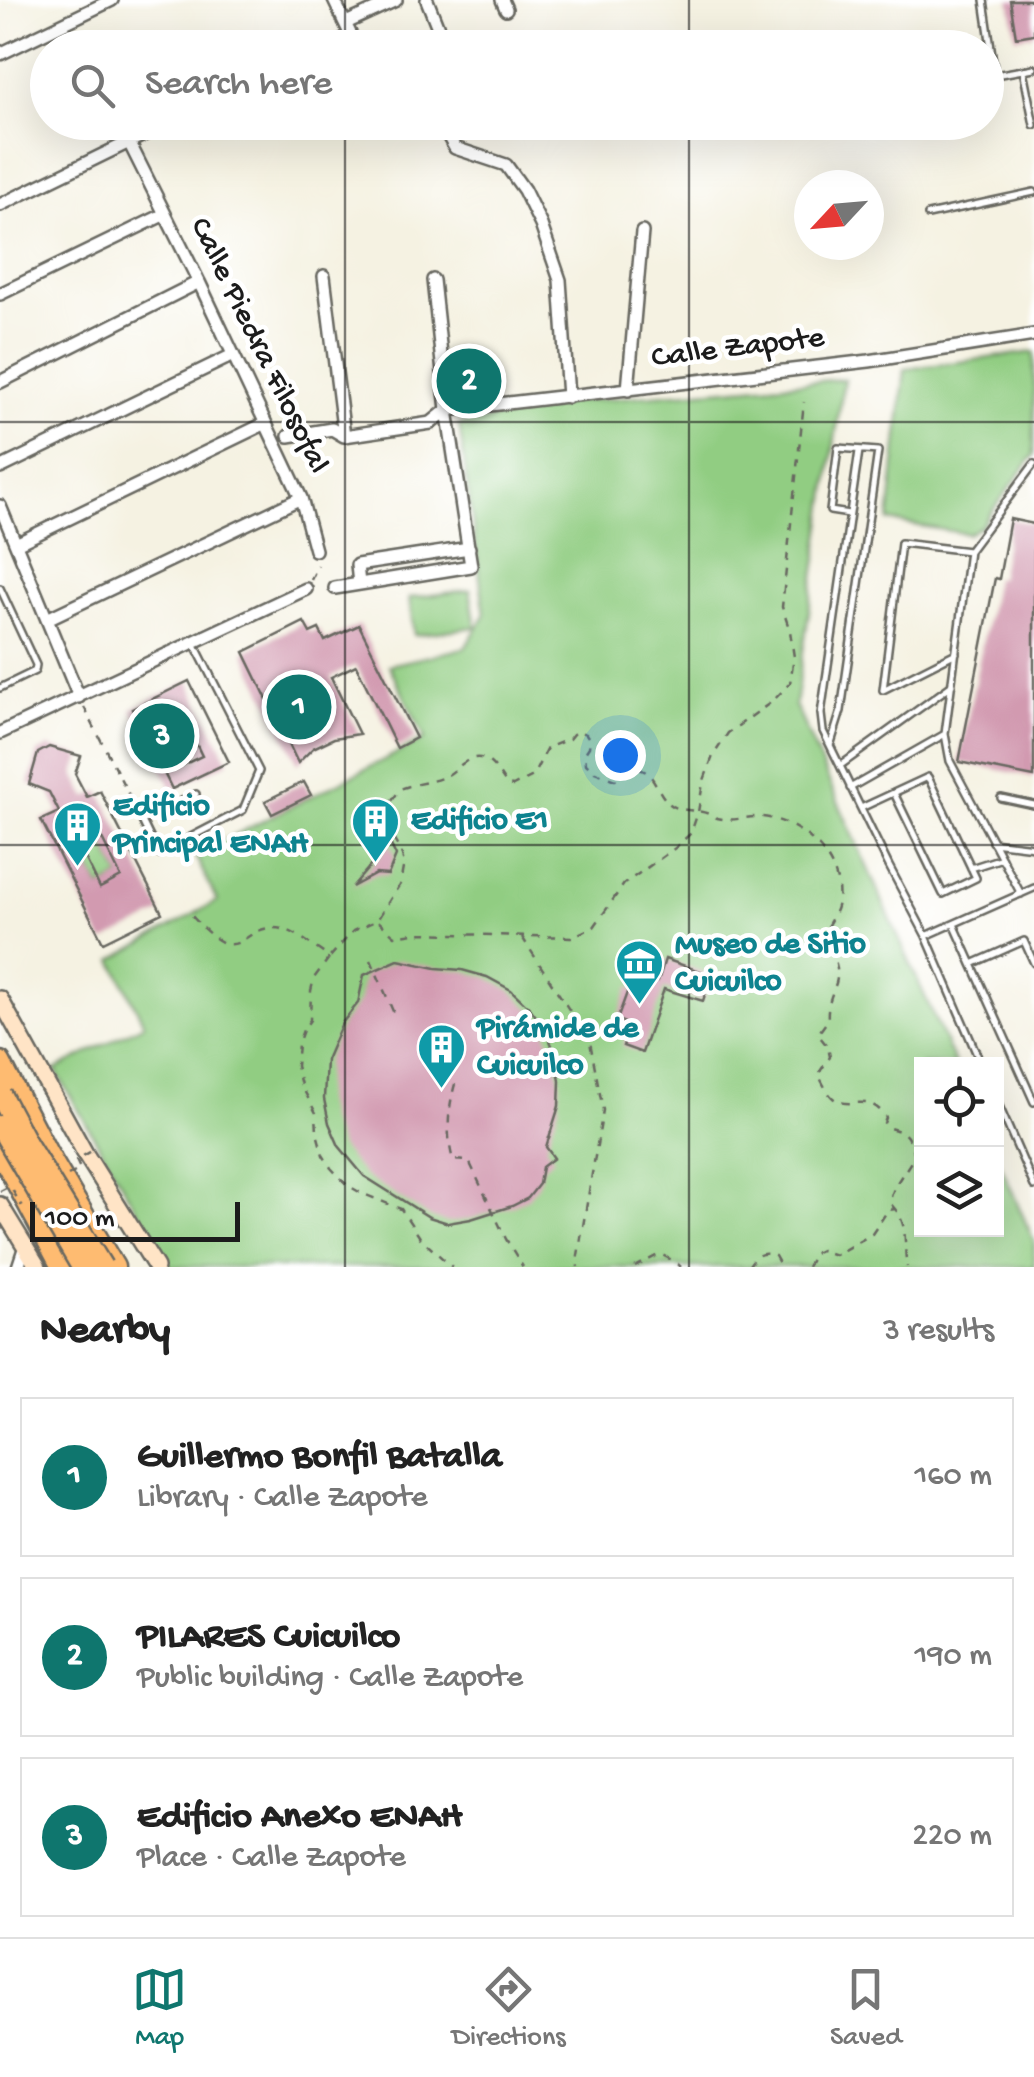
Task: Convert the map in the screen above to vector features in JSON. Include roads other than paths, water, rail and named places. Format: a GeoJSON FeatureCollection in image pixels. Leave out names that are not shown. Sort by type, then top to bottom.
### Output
{"type":"FeatureCollection","features":[{"type":"Feature","properties":{"kind":"highway"},"geometry":{"type":"LineString","coordinates":[[0,1059],[26,1143],[109,1264]]}},
{"type":"Feature","properties":{"kind":"highway"},"geometry":{"type":"LineString","coordinates":[[0,1126],[82,1267]]}},
{"type":"Feature","properties":{"kind":"highway"},"geometry":{"type":"LineString","coordinates":[[0,1151],[62,1267]]}},
{"type":"Feature","properties":{"kind":"main road"},"geometry":{"type":"LineString","coordinates":[[0,999],[86,1155],[156,1267]]}},
{"type":"Feature","properties":{"kind":"main road"},"geometry":{"type":"LineString","coordinates":[[0,1205],[38,1267]]}},
{"type":"Feature","properties":{"kind":"street"},"geometry":{"type":"LineString","coordinates":[[50,30],[112,0]]}},
{"type":"Feature","properties":{"kind":"street"},"geometry":{"type":"LineString","coordinates":[[334,0],[349,30]]}},
{"type":"Feature","properties":{"kind":"street"},"geometry":{"type":"LineString","coordinates":[[357,30],[396,0]]}},
{"type":"Feature","properties":{"kind":"street"},"geometry":{"type":"LineString","coordinates":[[427,0],[439,30]]}},
{"type":"Feature","properties":{"kind":"street"},"geometry":{"type":"LineString","coordinates":[[0,54],[30,40]]}},
{"type":"Feature","properties":{"kind":"street"},"geometry":{"type":"LineString","coordinates":[[0,205],[133,140]]}},
{"type":"Feature","properties":{"kind":"street"},"geometry":{"type":"LineString","coordinates":[[450,140],[455,148],[506,165],[524,190],[549,244],[560,280],[568,396]]}},
{"type":"Feature","properties":{"kind":"street","name":"Calle Piedra Filosofal"},"geometry":{"type":"LineString","coordinates":[[129,142],[301,498],[315,550]]}},
{"type":"Feature","properties":{"kind":"street"},"geometry":{"type":"LineString","coordinates":[[0,294],[165,214]]}},
{"type":"Feature","properties":{"kind":"street"},"geometry":{"type":"LineString","coordinates":[[628,390],[642,232]]}},
{"type":"Feature","properties":{"kind":"street"},"geometry":{"type":"LineString","coordinates":[[324,276],[344,436]]}},
{"type":"Feature","properties":{"kind":"street"},"geometry":{"type":"LineString","coordinates":[[335,588],[471,566],[447,410],[433,280]]}},
{"type":"Feature","properties":{"kind":"street"},"geometry":{"type":"LineString","coordinates":[[0,382],[199,282]]}},
{"type":"Feature","properties":{"kind":"street","name":"Calle Zapote"},"geometry":{"type":"LineString","coordinates":[[289,436],[332,429],[344,436],[432,423],[447,410],[869,361],[1034,334]]}},
{"type":"Feature","properties":{"kind":"street"},"geometry":{"type":"LineString","coordinates":[[0,468],[233,355]]}},
{"type":"Feature","properties":{"kind":"street"},"geometry":{"type":"LineString","coordinates":[[16,544],[264,424]]}},
{"type":"Feature","properties":{"kind":"street"},"geometry":{"type":"LineString","coordinates":[[47,620],[301,498]]}},
{"type":"Feature","properties":{"kind":"street"},"geometry":{"type":"LineString","coordinates":[[0,506],[78,697]]}},
{"type":"Feature","properties":{"kind":"street"},"geometry":{"type":"LineString","coordinates":[[358,584],[356,565],[469,548]]}},
{"type":"Feature","properties":{"kind":"street"},"geometry":{"type":"LineString","coordinates":[[0,734],[309,583]]}},
{"type":"Feature","properties":{"kind":"street"},"geometry":{"type":"LineString","coordinates":[[18,1267],[26,1246]]}},
{"type":"Feature","properties":{"kind":"lane"},"geometry":{"type":"LineString","coordinates":[[984,0],[988,30]]}},
{"type":"Feature","properties":{"kind":"lane"},"geometry":{"type":"LineString","coordinates":[[1004,73],[1034,68]]}},
{"type":"Feature","properties":{"kind":"lane"},"geometry":{"type":"LineString","coordinates":[[1023,70],[1034,125]]}},
{"type":"Feature","properties":{"kind":"lane"},"geometry":{"type":"LineString","coordinates":[[928,215],[1034,192]]}},
{"type":"Feature","properties":{"kind":"lane"},"geometry":{"type":"LineString","coordinates":[[830,746],[842,711],[878,451],[838,448],[830,511],[850,514]]}},
{"type":"Feature","properties":{"kind":"lane"},"geometry":{"type":"LineString","coordinates":[[859,451],[821,714],[823,731],[926,936],[979,1057]]}},
{"type":"Feature","properties":{"kind":"lane"},"geometry":{"type":"LineString","coordinates":[[1021,894],[950,761],[945,734],[969,551],[1034,464]]}},
{"type":"Feature","properties":{"kind":"lane"},"geometry":{"type":"LineString","coordinates":[[956,653],[883,690],[901,543],[969,551]]}},
{"type":"Feature","properties":{"kind":"lane"},"geometry":{"type":"LineString","coordinates":[[0,588],[36,665],[30,674],[0,688]]}},
{"type":"Feature","properties":{"kind":"lane"},"geometry":{"type":"LineString","coordinates":[[194,642],[259,770],[243,810],[158,854],[142,821],[196,794]]}},
{"type":"Feature","properties":{"kind":"lane"},"geometry":{"type":"LineString","coordinates":[[840,766],[952,685]]}},
{"type":"Feature","properties":{"kind":"lane"},"geometry":{"type":"LineString","coordinates":[[850,788],[945,734]]}},
{"type":"Feature","properties":{"kind":"lane"},"geometry":{"type":"LineString","coordinates":[[860,808],[928,777],[976,878],[943,894],[894,793]]}},
{"type":"Feature","properties":{"kind":"lane"},"geometry":{"type":"LineString","coordinates":[[1001,798],[1034,805]]}},
{"type":"Feature","properties":{"kind":"lane"},"geometry":{"type":"LineString","coordinates":[[992,842],[1034,847]]}},
{"type":"Feature","properties":{"kind":"lane"},"geometry":{"type":"LineString","coordinates":[[971,868],[1002,858]]}},
{"type":"Feature","properties":{"kind":"lane"},"geometry":{"type":"LineString","coordinates":[[926,936],[1034,888]]}},
{"type":"Feature","properties":{"kind":"lane"},"geometry":{"type":"LineString","coordinates":[[954,924],[1034,1102]]}},
{"type":"Feature","properties":{"kind":"lane"},"geometry":{"type":"LineString","coordinates":[[972,964],[1024,941],[1034,963]]}},
{"type":"Feature","properties":{"kind":"lane"},"geometry":{"type":"LineString","coordinates":[[1004,1117],[1034,1186]]}},
{"type":"Feature","properties":{"kind":"place","name":"PILARES Cuicuilco"},"geometry":{"type":"Point","coordinates":[469,381]}},
{"type":"Feature","properties":{"kind":"place","name":"Guillermo Bonfil Batalla"},"geometry":{"type":"Point","coordinates":[299,707]}},
{"type":"Feature","properties":{"kind":"place","name":"Edificio Anexo ENAH"},"geometry":{"type":"Point","coordinates":[162,736]}},
{"type":"Feature","properties":{"kind":"place","name":"Edificio E1"},"geometry":{"type":"Point","coordinates":[376,864]}},
{"type":"Feature","properties":{"kind":"place","name":"Edificio Principal ENAH"},"geometry":{"type":"Point","coordinates":[78,868]}},
{"type":"Feature","properties":{"kind":"place","name":"Museo de Sitio Cuicuilco"},"geometry":{"type":"Point","coordinates":[640,1006]}},
{"type":"Feature","properties":{"kind":"place","name":"Pirámide de Cuicuilco"},"geometry":{"type":"Point","coordinates":[442,1090]}}]}
